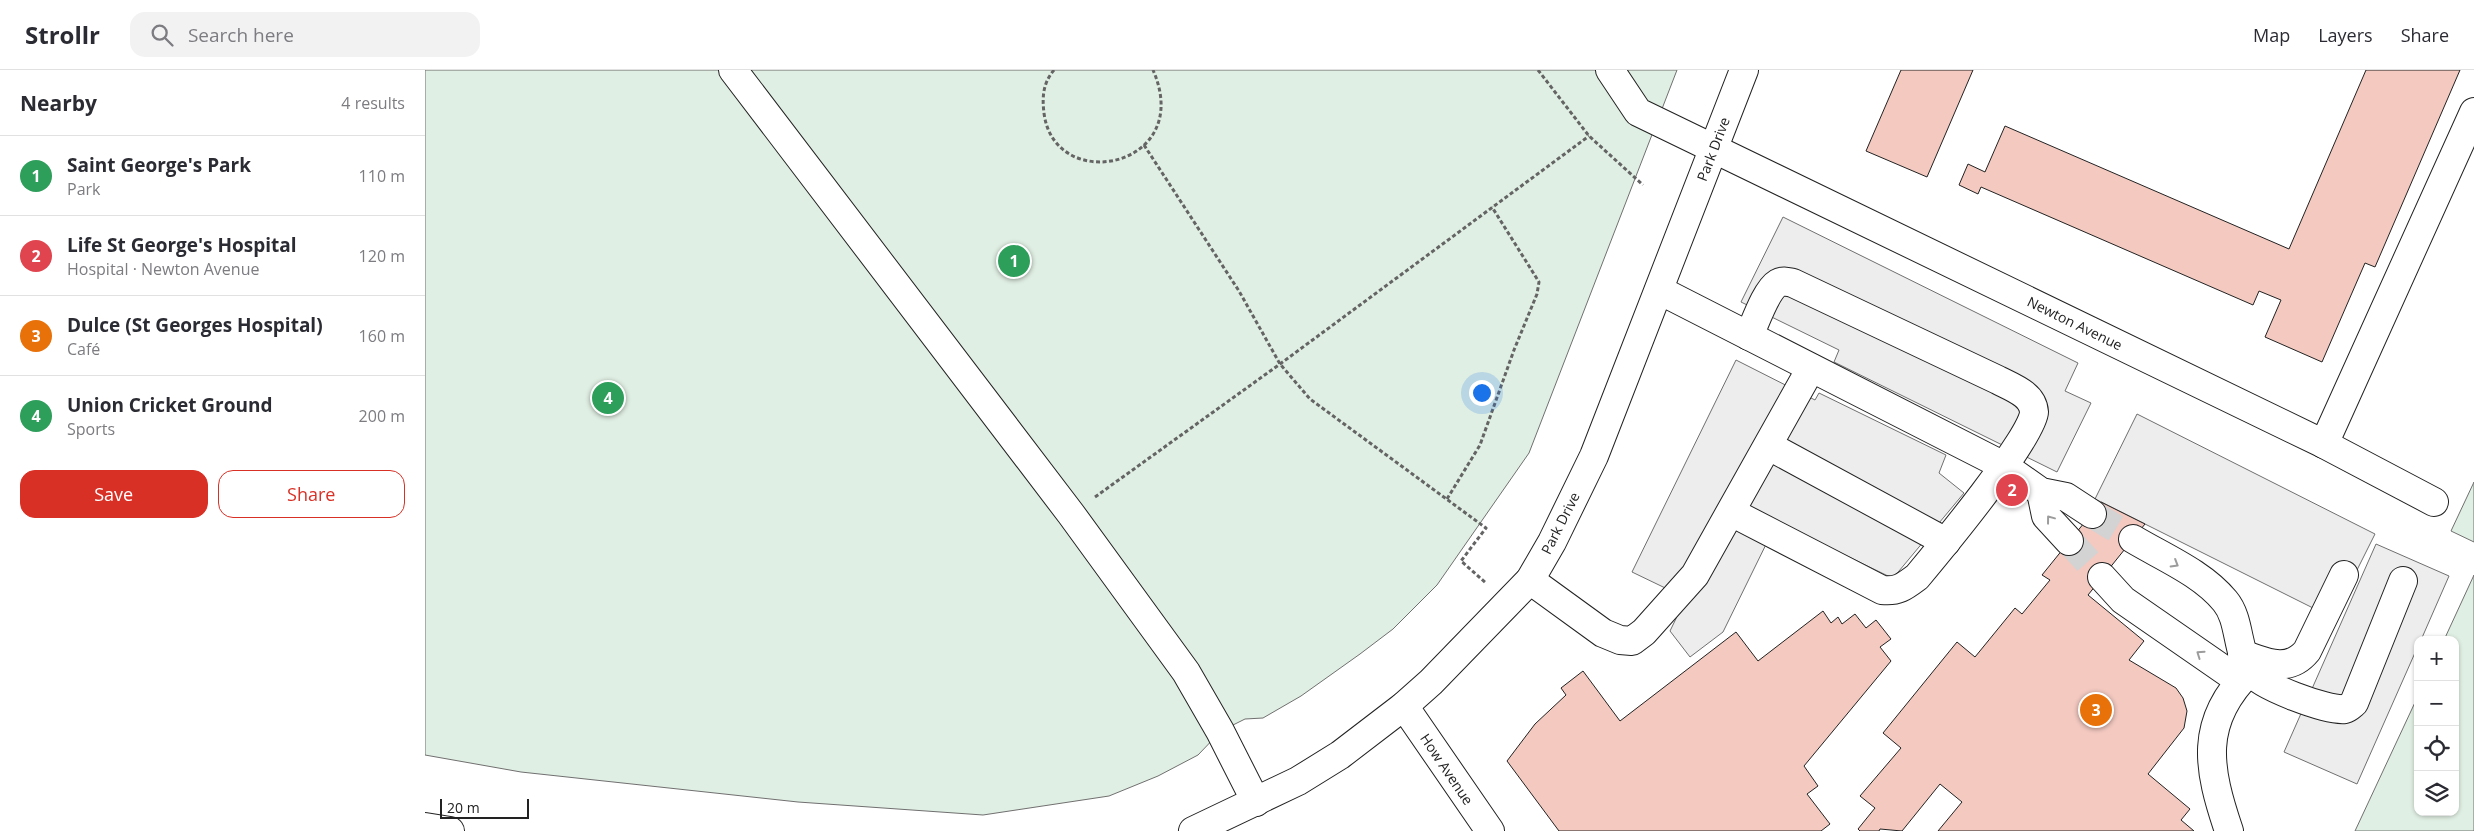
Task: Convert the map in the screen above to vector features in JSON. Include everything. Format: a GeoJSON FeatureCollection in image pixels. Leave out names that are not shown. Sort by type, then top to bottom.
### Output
{"type":"FeatureCollection","features":[{"type":"Feature","properties":{"kind":"street"},"geometry":{"type":"LineString","coordinates":[[733,70],[1071,514],[1187,672],[1221,731],[1256,802]]}},
{"type":"Feature","properties":{"kind":"street","name":"Newton Avenue"},"geometry":{"type":"LineString","coordinates":[[1610,70],[1638,112],[1714,147],[2324,444],[2434,502]]}},
{"type":"Feature","properties":{"kind":"street","name":"Park Drive"},"geometry":{"type":"LineString","coordinates":[[1209,828],[1298,781],[1340,755],[1404,706],[1431,682],[1530,580],[1552,542],[1594,456],[1744,70]]}},
{"type":"Feature","properties":{"kind":"street"},"geometry":{"type":"LineString","coordinates":[[2324,444],[2474,112]]}},
{"type":"Feature","properties":{"kind":"street"},"geometry":{"type":"LineString","coordinates":[[1731,512],[1882,590],[1892,591],[1903,588],[1917,577],[2005,466],[2031,421],[2034,412],[2031,402],[2024,394],[1998,380],[1793,283],[1783,281],[1776,284],[1770,291],[1749,336]]}},
{"type":"Feature","properties":{"kind":"street"},"geometry":{"type":"LineString","coordinates":[[1659,290],[2005,466],[2041,492],[2066,497],[2092,514]]}},
{"type":"Feature","properties":{"kind":"street"},"geometry":{"type":"LineString","coordinates":[[1530,580],[1603,633],[1620,640],[1632,641],[1644,632],[1695,575],[1811,368]]}},
{"type":"Feature","properties":{"kind":"street"},"geometry":{"type":"LineString","coordinates":[[1769,446],[1946,542]]}},
{"type":"Feature","properties":{"kind":"street"},"geometry":{"type":"LineString","coordinates":[[2041,492],[2046,516],[2069,541]]}},
{"type":"Feature","properties":{"kind":"street"},"geometry":{"type":"LineString","coordinates":[[2133,539],[2211,586],[2221,597],[2233,617],[2244,669],[2218,718],[2213,734],[2212,774],[2229,831]]}},
{"type":"Feature","properties":{"kind":"street"},"geometry":{"type":"LineString","coordinates":[[2244,669],[2275,665],[2285,666],[2302,658],[2344,575]]}},
{"type":"Feature","properties":{"kind":"street"},"geometry":{"type":"LineString","coordinates":[[2102,577],[2123,600],[2244,669],[2257,680],[2317,704],[2347,708],[2354,703],[2403,581]]}},
{"type":"Feature","properties":{"kind":"street","name":"How Avenue"},"geometry":{"type":"LineString","coordinates":[[1404,706],[1490,831]]}},
{"type":"Feature","properties":{"kind":"street"},"geometry":{"type":"LineString","coordinates":[[425,827],[450,831]]}},
{"type":"Feature","properties":{"kind":"path"},"geometry":{"type":"LineString","coordinates":[[1054,70],[1048,78],[1043,97],[1045,123],[1056,141],[1073,156],[1092,163],[1117,161],[1137,152],[1153,135],[1161,116],[1159,85],[1153,70]]}},
{"type":"Feature","properties":{"kind":"path"},"geometry":{"type":"LineString","coordinates":[[1538,70],[1589,136],[1643,185]]}},
{"type":"Feature","properties":{"kind":"path"},"geometry":{"type":"LineString","coordinates":[[1071,514],[1280,364],[1589,136]]}},
{"type":"Feature","properties":{"kind":"path"},"geometry":{"type":"LineString","coordinates":[[1143,145],[1239,291],[1280,364],[1310,399],[1486,528],[1461,561],[1509,603]]}},
{"type":"Feature","properties":{"kind":"path"},"geometry":{"type":"LineString","coordinates":[[1447,499],[1479,445],[1537,294],[1539,282],[1492,207]]}},
{"type":"Feature","properties":{"kind":"green space"},"geometry":{"type":"Polygon","coordinates":[[[425,70],[1677,70],[1529,453],[1437,585],[1393,629],[1301,696],[1263,718],[1245,719],[1221,731],[1198,755],[1158,776],[1109,796],[983,815],[798,802],[521,772],[425,755],[425,70]]]}},
{"type":"Feature","properties":{"kind":"green space"},"geometry":{"type":"Polygon","coordinates":[[[2474,482],[2474,542],[2451,531],[2474,482]]]}},
{"type":"Feature","properties":{"kind":"green space"},"geometry":{"type":"Polygon","coordinates":[[[2474,575],[2474,831],[2355,831],[2414,705],[2414,816],[2459,816],[2459,636],[2446,636],[2474,575]]]}},
{"type":"Feature","properties":{"kind":"shaded area"},"geometry":{"type":"Polygon","coordinates":[[[1783,217],[2078,363],[2065,391],[2091,403],[2057,472],[1834,362],[1839,350],[1741,302],[1783,217]]]}},
{"type":"Feature","properties":{"kind":"shaded area"},"geometry":{"type":"Polygon","coordinates":[[[1736,360],[1815,400],[1819,393],[1946,455],[1939,473],[1964,493],[1894,577],[1888,576],[1777,522],[1723,632],[1690,657],[1670,631],[1686,598],[1632,572],[1736,360]]]}},
{"type":"Feature","properties":{"kind":"shaded area"},"geometry":{"type":"Polygon","coordinates":[[[2137,414],[2375,534],[2333,618],[2095,499],[2137,414]]]}},
{"type":"Feature","properties":{"kind":"shaded area"},"geometry":{"type":"Polygon","coordinates":[[[2376,544],[2449,576],[2423,636],[2414,636],[2414,655],[2357,784],[2284,752],[2376,544]]]}},
{"type":"Feature","properties":{"kind":"building"},"geometry":{"type":"Polygon","coordinates":[[[1901,70],[1973,70],[1927,177],[1866,151],[1901,70]]]}},
{"type":"Feature","properties":{"kind":"building"},"geometry":{"type":"Polygon","coordinates":[[[2366,70],[2460,70],[2375,267],[2365,263],[2322,362],[2265,337],[2281,300],[2259,291],[2253,305],[1981,187],[1978,194],[1959,185],[1968,164],[1985,172],[2005,126],[2289,249],[2366,70]]]}},
{"type":"Feature","properties":{"kind":"building"},"geometry":{"type":"Polygon","coordinates":[[[2101,502],[2145,524],[2088,595],[2144,641],[2129,660],[2176,688],[2183,698],[2187,711],[2184,728],[2148,774],[2190,809],[2181,820],[2194,831],[1938,831],[1962,802],[1940,784],[1902,831],[1880,829],[1879,831],[1860,831],[1858,829],[1875,808],[1860,796],[1901,748],[1883,733],[1957,642],[1975,657],[2015,608],[2022,614],[2050,580],[2042,575],[2101,502]]]}},
{"type":"Feature","properties":{"kind":"building"},"geometry":{"type":"Polygon","coordinates":[[[1823,611],[1831,623],[1838,617],[1842,624],[1855,614],[1866,628],[1876,620],[1891,639],[1880,647],[1891,661],[1804,766],[1818,786],[1807,794],[1830,824],[1821,831],[1559,831],[1507,761],[1535,724],[1566,695],[1561,688],[1583,671],[1620,721],[1736,632],[1758,661],[1823,611]]]}},
{"type":"Feature","properties":{"kind":"tunnel"},"geometry":{"type":"LineString","coordinates":[[2092,514],[2133,539]]}},
{"type":"Feature","properties":{"kind":"tunnel"},"geometry":{"type":"LineString","coordinates":[[2069,541],[2102,577]]}},
{"type":"Feature","properties":{"kind":"place","name":"Saint George's Park"},"geometry":{"type":"Point","coordinates":[1014,261]}},
{"type":"Feature","properties":{"kind":"place","name":"Union Cricket Ground"},"geometry":{"type":"Point","coordinates":[608,398]}},
{"type":"Feature","properties":{"kind":"place","name":"Life St George's Hospital"},"geometry":{"type":"Point","coordinates":[2012,490]}},
{"type":"Feature","properties":{"kind":"place","name":"Dulce (St Georges Hospital)"},"geometry":{"type":"Point","coordinates":[2096,710]}}]}
